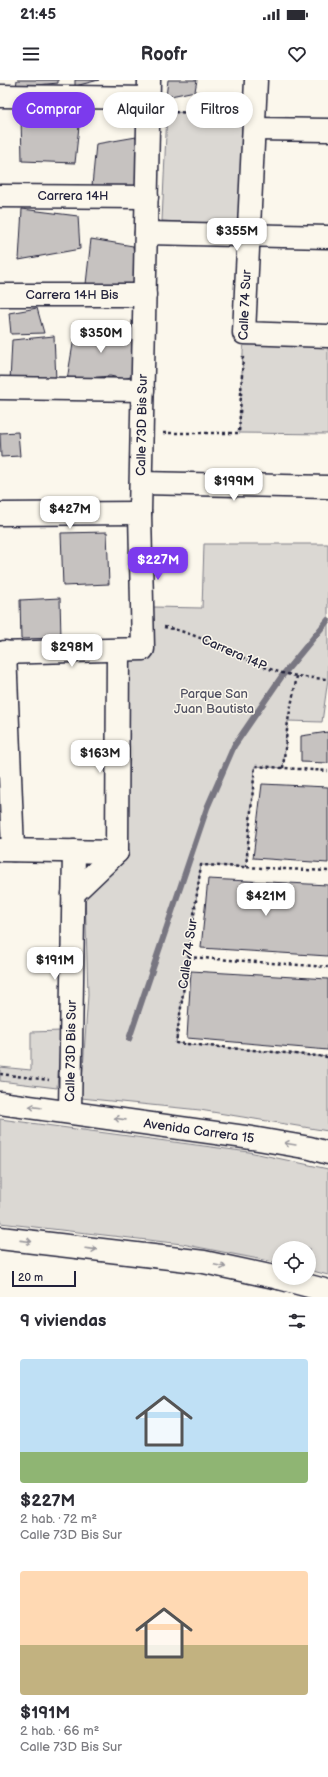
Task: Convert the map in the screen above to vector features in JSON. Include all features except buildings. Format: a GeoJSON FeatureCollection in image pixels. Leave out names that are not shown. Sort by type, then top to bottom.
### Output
{"type":"FeatureCollection","features":[{"type":"Feature","properties":{"kind":"main road","name":"Calle 74 Sur"},"geometry":{"type":"LineString","coordinates":[[244,333],[256,80]]}},
{"type":"Feature","properties":{"kind":"main road"},"geometry":{"type":"LineString","coordinates":[[0,96],[103,97]]}},
{"type":"Feature","properties":{"kind":"main road"},"geometry":{"type":"LineString","coordinates":[[254,121],[328,130]]}},
{"type":"Feature","properties":{"kind":"main road","name":"Calle 73D Bis Sur"},"geometry":{"type":"LineString","coordinates":[[118,650],[143,649],[140,513],[148,128]]}},
{"type":"Feature","properties":{"kind":"main road","name":"Carrera 14H"},"geometry":{"type":"LineString","coordinates":[[0,196],[147,197]]}},
{"type":"Feature","properties":{"kind":"main road"},"geometry":{"type":"LineString","coordinates":[[146,233],[328,237]]}},
{"type":"Feature","properties":{"kind":"main road","name":"Carrera 14H Bis"},"geometry":{"type":"LineString","coordinates":[[0,295],[145,295]]}},
{"type":"Feature","properties":{"kind":"main road"},"geometry":{"type":"LineString","coordinates":[[244,333],[328,336]]}},
{"type":"Feature","properties":{"kind":"main road"},"geometry":{"type":"LineString","coordinates":[[0,388],[143,390]]}},
{"type":"Feature","properties":{"kind":"main road"},"geometry":{"type":"LineString","coordinates":[[141,483],[328,487]]}},
{"type":"Feature","properties":{"kind":"main road"},"geometry":{"type":"LineString","coordinates":[[0,514],[140,513]]}},
{"type":"Feature","properties":{"kind":"main road"},"geometry":{"type":"LineString","coordinates":[[74,894],[117,852],[118,650],[2,653],[6,850],[117,852]]}},
{"type":"Feature","properties":{"kind":"main road","name":"Calle 73D Bis Sur"},"geometry":{"type":"LineString","coordinates":[[70,1112],[74,851]]}},
{"type":"Feature","properties":{"kind":"main road","name":"Avenida Carrera 15"},"geometry":{"type":"LineString","coordinates":[[0,1103],[252,1138],[328,1152]]}},
{"type":"Feature","properties":{"kind":"main road"},"geometry":{"type":"LineString","coordinates":[[0,1238],[204,1262],[272,1277]]}},
{"type":"Feature","properties":{"kind":"main road"},"geometry":{"type":"LineString","coordinates":[[305,1285],[328,1291]]}},
{"type":"Feature","properties":{"kind":"path"},"geometry":{"type":"LineString","coordinates":[[178,104],[254,121]]}},
{"type":"Feature","properties":{"kind":"path","name":"Calle 74 Sur"},"geometry":{"type":"LineString","coordinates":[[142,433],[239,433],[244,333]]}},
{"type":"Feature","properties":{"kind":"path","name":"Carrera 14P"},"geometry":{"type":"LineString","coordinates":[[142,625],[174,628],[271,670],[297,676],[328,679]]}},
{"type":"Feature","properties":{"kind":"path"},"geometry":{"type":"LineString","coordinates":[[283,768],[288,721],[297,676]]}},
{"type":"Feature","properties":{"kind":"path"},"geometry":{"type":"LineString","coordinates":[[328,771],[255,766],[246,867],[328,871]]}},
{"type":"Feature","properties":{"kind":"path","name":"Calle 74 Sur"},"geometry":{"type":"LineString","coordinates":[[246,867],[201,865],[176,1043],[328,1056]]}},
{"type":"Feature","properties":{"kind":"path"},"geometry":{"type":"LineString","coordinates":[[188,957],[328,967]]}},
{"type":"Feature","properties":{"kind":"path"},"geometry":{"type":"LineString","coordinates":[[0,1074],[70,1082]]}},
{"type":"Feature","properties":{"kind":"green space"},"geometry":{"type":"Polygon","coordinates":[[[178,112],[186,112],[186,128],[245,128],[241,225],[162,221],[166,128],[178,128],[178,112]]]}},
{"type":"Feature","properties":{"kind":"green space"},"geometry":{"type":"Polygon","coordinates":[[[244,333],[328,336],[328,434],[239,433],[244,333]]]}},
{"type":"Feature","properties":{"kind":"green space","name":"Parque San Juan Bautista"},"geometry":{"type":"Polygon","coordinates":[[[204,544],[328,544],[328,679],[322,722],[288,721],[283,768],[255,766],[246,867],[201,865],[176,1043],[328,1057],[328,1131],[200,1110],[81,1098],[88,995],[85,890],[122,848],[123,659],[151,659],[153,607],[202,608],[204,544]]]}},
{"type":"Feature","properties":{"kind":"green space"},"geometry":{"type":"Polygon","coordinates":[[[61,1031],[57,1088],[0,1081],[0,1067],[31,1070],[31,1032],[61,1031]]]}},
{"type":"Feature","properties":{"kind":"green space"},"geometry":{"type":"Polygon","coordinates":[[[0,1119],[249,1152],[328,1169],[328,1275],[316,1272],[316,1241],[272,1241],[272,1262],[182,1244],[0,1223],[0,1119]]]}},
{"type":"Feature","properties":{"kind":"waterway"},"geometry":{"type":"LineString","coordinates":[[129,1039],[207,808],[234,746],[282,676],[328,620]]}}]}
